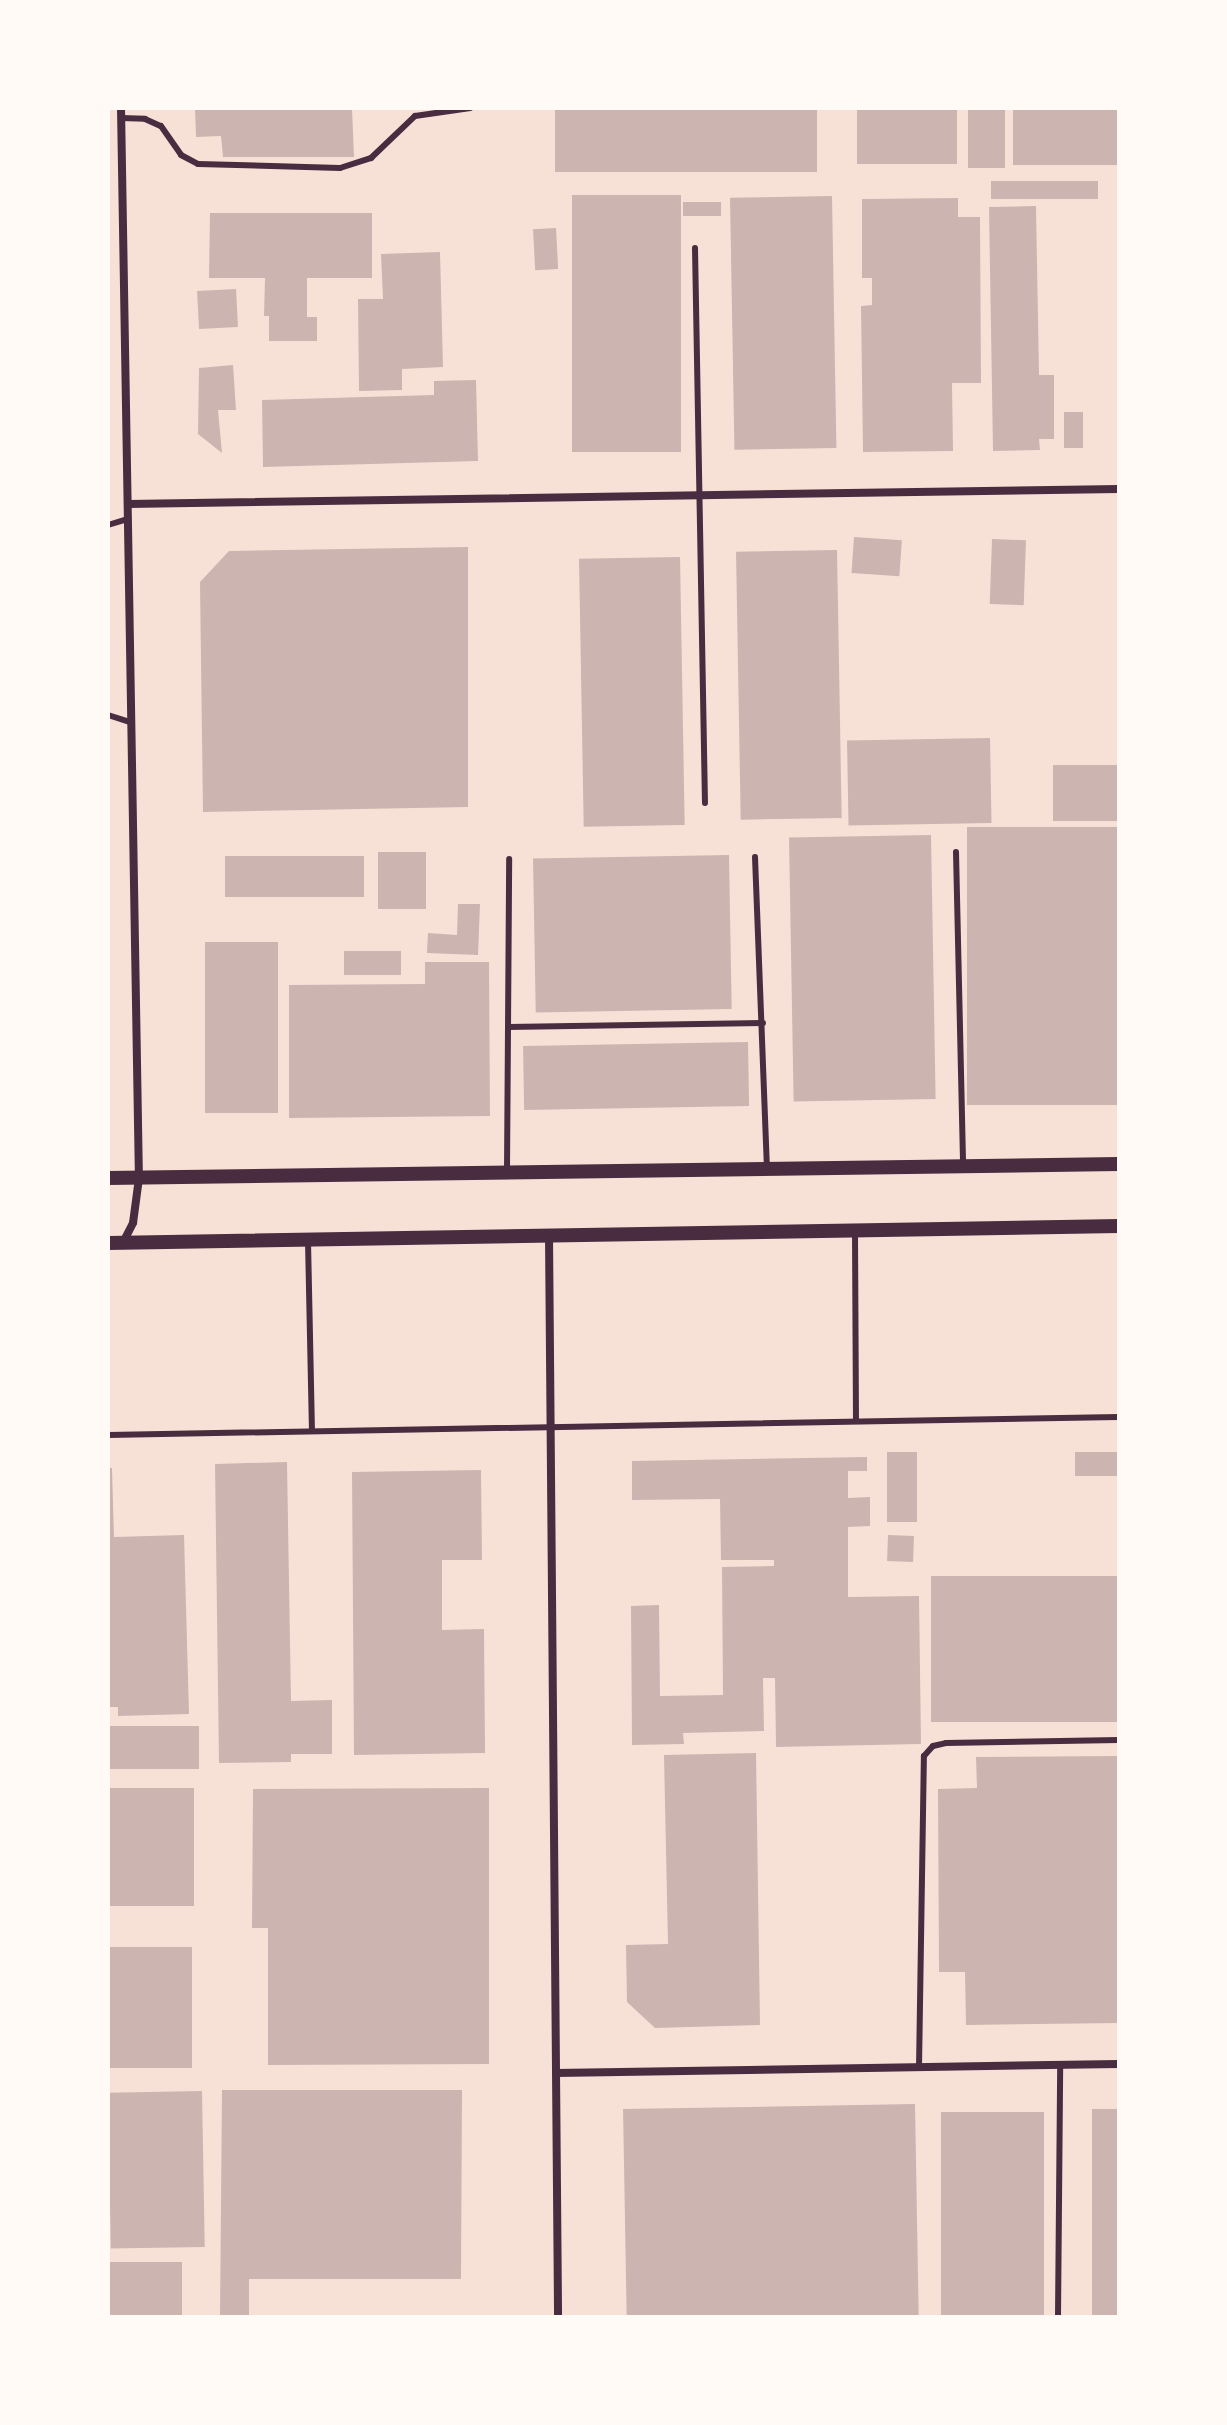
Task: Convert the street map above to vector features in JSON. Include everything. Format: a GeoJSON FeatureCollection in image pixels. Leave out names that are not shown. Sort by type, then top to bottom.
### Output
{"type":"FeatureCollection","features":[{"type":"Feature","properties":{"kind":"street"},"geometry":{"type":"LineString","coordinates":[[116,1243],[133,1223],[139,1178],[121,113]]}},
{"type":"Feature","properties":{"kind":"street"},"geometry":{"type":"LineString","coordinates":[[128,504],[1119,489]]}},
{"type":"Feature","properties":{"kind":"street"},"geometry":{"type":"LineString","coordinates":[[108,1178],[1119,1164]]}},
{"type":"Feature","properties":{"kind":"street"},"geometry":{"type":"LineString","coordinates":[[116,1243],[1119,1226]]}},
{"type":"Feature","properties":{"kind":"street"},"geometry":{"type":"LineString","coordinates":[[549,1235],[558,2317]]}},
{"type":"Feature","properties":{"kind":"street"},"geometry":{"type":"LineString","coordinates":[[556,2073],[1119,2064]]}},
{"type":"Feature","properties":{"kind":"lane"},"geometry":{"type":"LineString","coordinates":[[121,113],[161,126],[181,155],[198,164],[340,168],[371,158],[415,116],[470,108]]}},
{"type":"Feature","properties":{"kind":"lane"},"geometry":{"type":"LineString","coordinates":[[695,248],[705,803]]}},
{"type":"Feature","properties":{"kind":"lane"},"geometry":{"type":"LineString","coordinates":[[108,525],[128,519]]}},
{"type":"Feature","properties":{"kind":"lane"},"geometry":{"type":"LineString","coordinates":[[108,715],[132,723]]}},
{"type":"Feature","properties":{"kind":"lane"},"geometry":{"type":"LineString","coordinates":[[956,852],[963,1167]]}},
{"type":"Feature","properties":{"kind":"lane"},"geometry":{"type":"LineString","coordinates":[[755,857],[767,1168]]}},
{"type":"Feature","properties":{"kind":"lane"},"geometry":{"type":"LineString","coordinates":[[507,1172],[509,859]]}},
{"type":"Feature","properties":{"kind":"lane"},"geometry":{"type":"LineString","coordinates":[[508,1027],[763,1023]]}},
{"type":"Feature","properties":{"kind":"lane"},"geometry":{"type":"LineString","coordinates":[[855,1232],[856,1420]]}},
{"type":"Feature","properties":{"kind":"lane"},"geometry":{"type":"LineString","coordinates":[[308,1238],[312,1430]]}},
{"type":"Feature","properties":{"kind":"lane"},"geometry":{"type":"LineString","coordinates":[[108,1435],[1119,1417]]}},
{"type":"Feature","properties":{"kind":"lane"},"geometry":{"type":"LineString","coordinates":[[919,2068],[921,1768],[924,1756],[933,1746],[946,1743],[1119,1740]]}},
{"type":"Feature","properties":{"kind":"lane"},"geometry":{"type":"LineString","coordinates":[[1058,2317],[1060,2065]]}},
{"type":"Feature","properties":{"kind":"building"},"geometry":{"type":"Polygon","coordinates":[[[195,108],[352,108],[354,157],[223,157],[221,136],[196,137],[195,108]]]}},
{"type":"Feature","properties":{"kind":"building"},"geometry":{"type":"Polygon","coordinates":[[[555,108],[817,108],[817,172],[555,172],[555,108]]]}},
{"type":"Feature","properties":{"kind":"building"},"geometry":{"type":"Polygon","coordinates":[[[857,108],[957,108],[957,164],[857,164],[857,108]]]}},
{"type":"Feature","properties":{"kind":"building"},"geometry":{"type":"Polygon","coordinates":[[[968,108],[1005,108],[1005,168],[968,168],[968,108]]]}},
{"type":"Feature","properties":{"kind":"building"},"geometry":{"type":"Polygon","coordinates":[[[1013,108],[1119,108],[1119,165],[1013,165],[1013,108]]]}},
{"type":"Feature","properties":{"kind":"building"},"geometry":{"type":"Polygon","coordinates":[[[991,181],[1098,181],[1098,199],[991,199],[991,181]]]}},
{"type":"Feature","properties":{"kind":"building"},"geometry":{"type":"Polygon","coordinates":[[[572,195],[681,195],[681,452],[572,452],[572,195]]]}},
{"type":"Feature","properties":{"kind":"building"},"geometry":{"type":"Polygon","coordinates":[[[832,196],[836,448],[734,450],[730,198],[832,196]]]}},
{"type":"Feature","properties":{"kind":"building"},"geometry":{"type":"Polygon","coordinates":[[[958,198],[958,217],[980,217],[981,383],[952,383],[953,451],[863,452],[861,306],[872,305],[872,278],[862,278],[862,199],[958,198]]]}},
{"type":"Feature","properties":{"kind":"building"},"geometry":{"type":"Polygon","coordinates":[[[683,202],[721,202],[721,216],[683,216],[683,202]]]}},
{"type":"Feature","properties":{"kind":"building"},"geometry":{"type":"Polygon","coordinates":[[[1036,206],[1039,375],[1054,375],[1054,439],[1039,439],[1040,450],[993,451],[989,207],[1036,206]]]}},
{"type":"Feature","properties":{"kind":"building"},"geometry":{"type":"Polygon","coordinates":[[[210,213],[372,213],[372,278],[307,278],[307,317],[317,317],[317,341],[269,341],[269,316],[264,316],[265,278],[209,278],[210,213]]]}},
{"type":"Feature","properties":{"kind":"building"},"geometry":{"type":"Polygon","coordinates":[[[556,228],[558,269],[535,270],[533,229],[556,228]]]}},
{"type":"Feature","properties":{"kind":"building"},"geometry":{"type":"Polygon","coordinates":[[[440,252],[443,367],[402,369],[402,390],[359,391],[358,299],[383,299],[381,254],[440,252]]]}},
{"type":"Feature","properties":{"kind":"building"},"geometry":{"type":"Polygon","coordinates":[[[236,289],[238,327],[199,329],[197,291],[236,289]]]}},
{"type":"Feature","properties":{"kind":"building"},"geometry":{"type":"Polygon","coordinates":[[[233,365],[236,410],[218,410],[222,453],[198,434],[199,368],[233,365]]]}},
{"type":"Feature","properties":{"kind":"building"},"geometry":{"type":"Polygon","coordinates":[[[476,380],[478,461],[263,467],[262,400],[434,395],[434,381],[476,380]]]}},
{"type":"Feature","properties":{"kind":"building"},"geometry":{"type":"Polygon","coordinates":[[[1064,412],[1083,412],[1083,448],[1064,448],[1064,412]]]}},
{"type":"Feature","properties":{"kind":"building"},"geometry":{"type":"Polygon","coordinates":[[[854,537],[902,540],[899,576],[851,573],[854,537]]]}},
{"type":"Feature","properties":{"kind":"building"},"geometry":{"type":"Polygon","coordinates":[[[992,539],[1026,540],[1024,605],[990,604],[992,539]]]}},
{"type":"Feature","properties":{"kind":"building"},"geometry":{"type":"Polygon","coordinates":[[[468,547],[468,807],[203,812],[200,582],[229,551],[468,547]]]}},
{"type":"Feature","properties":{"kind":"building"},"geometry":{"type":"Polygon","coordinates":[[[837,550],[842,818],[741,820],[736,552],[837,550]]]}},
{"type":"Feature","properties":{"kind":"building"},"geometry":{"type":"Polygon","coordinates":[[[680,557],[685,825],[584,827],[579,559],[680,557]]]}},
{"type":"Feature","properties":{"kind":"building"},"geometry":{"type":"Polygon","coordinates":[[[990,738],[991,823],[849,825],[847,740],[990,738]]]}},
{"type":"Feature","properties":{"kind":"building"},"geometry":{"type":"Polygon","coordinates":[[[1053,765],[1119,765],[1119,821],[1053,821],[1053,765]]]}},
{"type":"Feature","properties":{"kind":"building"},"geometry":{"type":"Polygon","coordinates":[[[967,827],[1119,827],[1119,1105],[967,1105],[967,827]]]}},
{"type":"Feature","properties":{"kind":"building"},"geometry":{"type":"Polygon","coordinates":[[[931,835],[936,1099],[794,1101],[789,837],[931,835]]]}},
{"type":"Feature","properties":{"kind":"building"},"geometry":{"type":"Polygon","coordinates":[[[378,852],[426,852],[426,909],[378,909],[378,852]]]}},
{"type":"Feature","properties":{"kind":"building"},"geometry":{"type":"Polygon","coordinates":[[[729,855],[732,1009],[536,1012],[533,858],[729,855]]]}},
{"type":"Feature","properties":{"kind":"building"},"geometry":{"type":"Polygon","coordinates":[[[225,856],[364,856],[364,897],[225,897],[225,856]]]}},
{"type":"Feature","properties":{"kind":"building"},"geometry":{"type":"Polygon","coordinates":[[[458,904],[480,904],[478,955],[427,953],[428,933],[457,935],[458,904]]]}},
{"type":"Feature","properties":{"kind":"building"},"geometry":{"type":"Polygon","coordinates":[[[205,942],[278,942],[278,1113],[205,1113],[205,942]]]}},
{"type":"Feature","properties":{"kind":"building"},"geometry":{"type":"Polygon","coordinates":[[[344,951],[401,951],[401,975],[344,975],[344,951]]]}},
{"type":"Feature","properties":{"kind":"building"},"geometry":{"type":"Polygon","coordinates":[[[425,962],[489,962],[490,1116],[289,1118],[289,985],[425,984],[425,962]]]}},
{"type":"Feature","properties":{"kind":"building"},"geometry":{"type":"Polygon","coordinates":[[[748,1042],[749,1106],[524,1110],[523,1046],[748,1042]]]}},
{"type":"Feature","properties":{"kind":"building"},"geometry":{"type":"Polygon","coordinates":[[[887,1452],[917,1452],[917,1522],[887,1522],[887,1452]]]}},
{"type":"Feature","properties":{"kind":"building"},"geometry":{"type":"Polygon","coordinates":[[[1075,1452],[1119,1452],[1119,1476],[1075,1476],[1075,1452]]]}},
{"type":"Feature","properties":{"kind":"building"},"geometry":{"type":"Polygon","coordinates":[[[867,1457],[867,1471],[848,1471],[848,1498],[870,1497],[870,1526],[848,1527],[848,1597],[919,1596],[921,1744],[776,1747],[775,1678],[763,1678],[764,1731],[683,1733],[684,1744],[632,1745],[631,1606],[659,1605],[660,1696],[723,1695],[722,1567],[774,1566],[774,1560],[721,1560],[720,1499],[632,1500],[632,1461],[867,1457]]]}},
{"type":"Feature","properties":{"kind":"building"},"geometry":{"type":"Polygon","coordinates":[[[287,1462],[291,1701],[332,1700],[332,1754],[291,1754],[291,1762],[219,1763],[215,1464],[287,1462]]]}},
{"type":"Feature","properties":{"kind":"building"},"geometry":{"type":"Polygon","coordinates":[[[108,1468],[112,1468],[114,1537],[184,1535],[189,1714],[118,1716],[118,1707],[108,1707],[108,1468]]]}},
{"type":"Feature","properties":{"kind":"building"},"geometry":{"type":"Polygon","coordinates":[[[481,1470],[482,1560],[442,1560],[442,1630],[484,1629],[485,1753],[354,1755],[352,1472],[481,1470]]]}},
{"type":"Feature","properties":{"kind":"building"},"geometry":{"type":"Polygon","coordinates":[[[888,1535],[914,1536],[913,1562],[887,1561],[888,1535]]]}},
{"type":"Feature","properties":{"kind":"building"},"geometry":{"type":"Polygon","coordinates":[[[931,1576],[1119,1576],[1119,1722],[931,1722],[931,1576]]]}},
{"type":"Feature","properties":{"kind":"building"},"geometry":{"type":"Polygon","coordinates":[[[108,1726],[199,1726],[199,1769],[108,1769],[108,1726]]]}},
{"type":"Feature","properties":{"kind":"building"},"geometry":{"type":"Polygon","coordinates":[[[756,1753],[760,2025],[655,2028],[627,2002],[626,1945],[668,1944],[664,1755],[756,1753]]]}},
{"type":"Feature","properties":{"kind":"building"},"geometry":{"type":"Polygon","coordinates":[[[1119,1756],[1119,2023],[966,2025],[965,1972],[939,1972],[938,1789],[977,1788],[976,1757],[1119,1756]]]}},
{"type":"Feature","properties":{"kind":"building"},"geometry":{"type":"Polygon","coordinates":[[[108,1788],[194,1788],[194,1906],[108,1906],[108,1788]]]}},
{"type":"Feature","properties":{"kind":"building"},"geometry":{"type":"Polygon","coordinates":[[[489,1788],[489,2064],[268,2065],[268,1928],[252,1928],[253,1789],[489,1788]]]}},
{"type":"Feature","properties":{"kind":"building"},"geometry":{"type":"Polygon","coordinates":[[[108,1947],[192,1947],[192,2068],[108,2068],[108,1947]]]}},
{"type":"Feature","properties":{"kind":"building"},"geometry":{"type":"Polygon","coordinates":[[[222,2090],[462,2090],[461,2279],[249,2279],[249,2317],[220,2317],[222,2090]]]}},
{"type":"Feature","properties":{"kind":"building"},"geometry":{"type":"Polygon","coordinates":[[[202,2091],[205,2247],[111,2249],[108,2093],[202,2091]]]}},
{"type":"Feature","properties":{"kind":"building"},"geometry":{"type":"Polygon","coordinates":[[[915,2104],[919,2317],[627,2317],[623,2109],[915,2104]]]}},
{"type":"Feature","properties":{"kind":"building"},"geometry":{"type":"Polygon","coordinates":[[[1092,2109],[1119,2109],[1119,2317],[1092,2317],[1092,2109]]]}},
{"type":"Feature","properties":{"kind":"building"},"geometry":{"type":"Polygon","coordinates":[[[941,2112],[1044,2112],[1044,2317],[941,2317],[941,2112]]]}},
{"type":"Feature","properties":{"kind":"building"},"geometry":{"type":"Polygon","coordinates":[[[108,2262],[182,2262],[182,2317],[108,2317],[108,2262]]]}}]}
